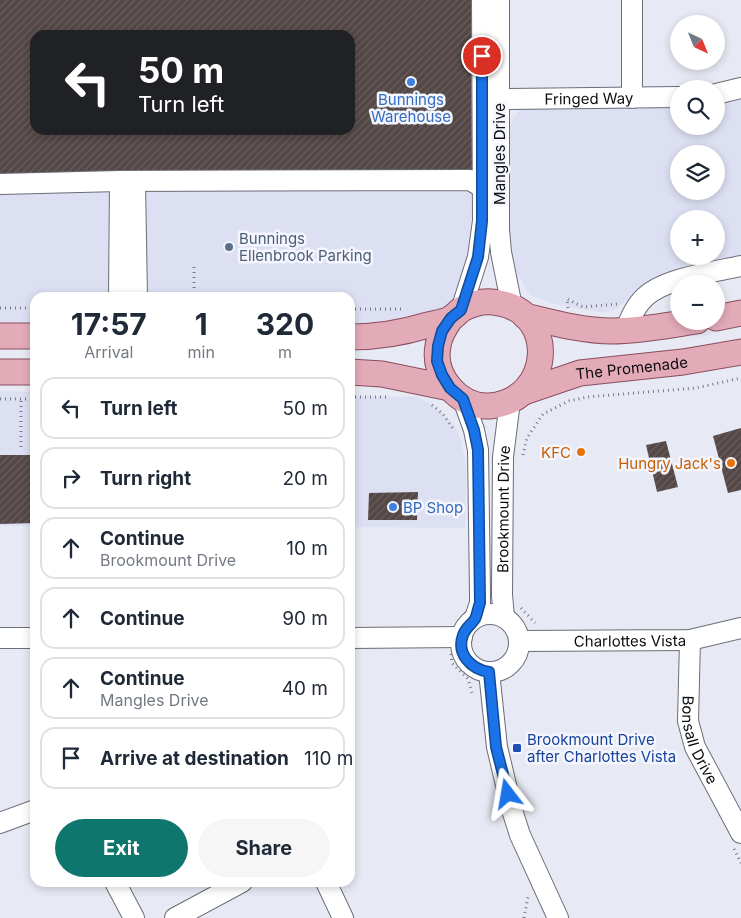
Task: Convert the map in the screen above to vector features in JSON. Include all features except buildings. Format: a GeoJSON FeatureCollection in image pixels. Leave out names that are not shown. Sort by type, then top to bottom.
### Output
{"type":"FeatureCollection","features":[{"type":"Feature","properties":{"kind":"main road"},"geometry":{"type":"LineString","coordinates":[[355,338],[403,333],[456,314],[473,304],[486,302],[499,303],[569,326],[595,330],[626,331],[670,325]]}},
{"type":"Feature","properties":{"kind":"main road"},"geometry":{"type":"LineString","coordinates":[[355,372],[382,374],[457,394],[475,404],[486,406],[499,405],[517,396],[535,378],[540,362],[540,345],[535,329],[519,311]]}},
{"type":"Feature","properties":{"kind":"main road"},"geometry":{"type":"LineString","coordinates":[[725,316],[741,313]]}},
{"type":"Feature","properties":{"kind":"main road"},"geometry":{"type":"LineString","coordinates":[[456,314],[442,331],[437,361],[442,375],[457,394]]}},
{"type":"Feature","properties":{"kind":"main road"},"geometry":{"type":"LineString","coordinates":[[0,336],[30,336]]}},
{"type":"Feature","properties":{"kind":"main road","name":"The Promenade"},"geometry":{"type":"LineString","coordinates":[[517,396],[580,373],[683,362],[741,352]]}},
{"type":"Feature","properties":{"kind":"main road"},"geometry":{"type":"LineString","coordinates":[[0,372],[30,372]]}},
{"type":"Feature","properties":{"kind":"street","name":"Mangles Drive"},"geometry":{"type":"LineString","coordinates":[[456,314],[480,243],[482,221],[482,0]]}},
{"type":"Feature","properties":{"kind":"street","name":"Mangles Drive"},"geometry":{"type":"LineString","coordinates":[[499,0],[499,206],[501,252],[519,311]]}},
{"type":"Feature","properties":{"kind":"street"},"geometry":{"type":"LineString","coordinates":[[632,0],[632,98]]}},
{"type":"Feature","properties":{"kind":"street"},"geometry":{"type":"LineString","coordinates":[[725,92],[741,88]]}},
{"type":"Feature","properties":{"kind":"street","name":"Fringed Way"},"geometry":{"type":"LineString","coordinates":[[499,99],[670,98]]}},
{"type":"Feature","properties":{"kind":"street"},"geometry":{"type":"LineString","coordinates":[[0,184],[470,180],[493,194],[499,206]]}},
{"type":"Feature","properties":{"kind":"street"},"geometry":{"type":"LineString","coordinates":[[119,292],[128,182]]}},
{"type":"Feature","properties":{"kind":"street"},"geometry":{"type":"LineString","coordinates":[[128,182],[137,292]]}},
{"type":"Feature","properties":{"kind":"street"},"geometry":{"type":"LineString","coordinates":[[626,331],[632,313],[645,297],[668,283],[741,266]]}},
{"type":"Feature","properties":{"kind":"street","name":"Brookmount Drive"},"geometry":{"type":"LineString","coordinates":[[457,394],[474,430],[478,450],[480,603],[475,618]]}},
{"type":"Feature","properties":{"kind":"street","name":"Brookmount Drive"},"geometry":{"type":"LineString","coordinates":[[512,612],[502,584],[517,396]]}},
{"type":"Feature","properties":{"kind":"street"},"geometry":{"type":"LineString","coordinates":[[512,612],[511,623],[517,631],[519,649],[511,664],[497,672],[489,672],[480,671],[467,661],[463,654],[462,637],[467,626],[475,618],[489,614],[512,612]]}},
{"type":"Feature","properties":{"kind":"street","name":"Charlottes Vista"},"geometry":{"type":"LineString","coordinates":[[519,641],[690,640],[741,628]]}},
{"type":"Feature","properties":{"kind":"street"},"geometry":{"type":"LineString","coordinates":[[355,638],[462,637]]}},
{"type":"Feature","properties":{"kind":"street"},"geometry":{"type":"LineString","coordinates":[[0,638],[30,638]]}},
{"type":"Feature","properties":{"kind":"street","name":"Bonsall Drive"},"geometry":{"type":"LineString","coordinates":[[690,640],[688,721],[695,747],[741,833]]}},
{"type":"Feature","properties":{"kind":"street"},"geometry":{"type":"LineString","coordinates":[[489,672],[496,747],[512,810],[520,835],[555,917]]}},
{"type":"Feature","properties":{"kind":"street"},"geometry":{"type":"LineString","coordinates":[[0,823],[30,812]]}},
{"type":"Feature","properties":{"kind":"street"},"geometry":{"type":"LineString","coordinates":[[118,887],[134,918]]}},
{"type":"Feature","properties":{"kind":"street"},"geometry":{"type":"LineString","coordinates":[[175,918],[233,887]]}},
{"type":"Feature","properties":{"kind":"street"},"geometry":{"type":"LineString","coordinates":[[328,887],[344,918]]}},
{"type":"Feature","properties":{"kind":"path"},"geometry":{"type":"LineString","coordinates":[[194,265],[194,292]]}},
{"type":"Feature","properties":{"kind":"path"},"geometry":{"type":"LineString","coordinates":[[0,308],[30,308]]}},
{"type":"Feature","properties":{"kind":"path"},"geometry":{"type":"LineString","coordinates":[[524,451],[527,438],[543,414],[569,401],[587,397],[696,388],[741,378]]}},
{"type":"Feature","properties":{"kind":"path"},"geometry":{"type":"LineString","coordinates":[[355,397],[396,397]]}},
{"type":"Feature","properties":{"kind":"path"},"geometry":{"type":"LineString","coordinates":[[0,399],[30,399]]}},
{"type":"Feature","properties":{"kind":"path"},"geometry":{"type":"LineString","coordinates":[[21,399],[21,448]]}},
{"type":"Feature","properties":{"kind":"path"},"geometry":{"type":"LineString","coordinates":[[431,404],[443,414],[457,434]]}},
{"type":"Feature","properties":{"kind":"path"},"geometry":{"type":"LineString","coordinates":[[513,455],[524,451]]}},
{"type":"Feature","properties":{"kind":"path"},"geometry":{"type":"LineString","coordinates":[[513,455],[524,451]]}},
{"type":"Feature","properties":{"kind":"path"},"geometry":{"type":"LineString","coordinates":[[512,612],[534,623],[543,624]]}},
{"type":"Feature","properties":{"kind":"shaded area"},"geometry":{"type":"Polygon","coordinates":[[[0,0],[482,0],[483,221],[461,310],[355,336],[355,292],[30,292],[30,336],[0,336],[0,0]]]}},
{"type":"Feature","properties":{"kind":"shaded area"},"geometry":{"type":"Polygon","coordinates":[[[741,95],[741,256],[725,260],[725,210],[670,210],[670,265],[704,265],[666,274],[645,283],[618,308],[605,313],[554,304],[530,295],[517,274],[510,241],[507,167],[511,121],[520,109],[533,104],[670,104],[670,135],[725,135],[725,99],[741,95]]]}},
{"type":"Feature","properties":{"kind":"shaded area"},"geometry":{"type":"Polygon","coordinates":[[[0,391],[30,392],[30,526],[0,526],[0,391]]]}},
{"type":"Feature","properties":{"kind":"shaded area"},"geometry":{"type":"Polygon","coordinates":[[[355,396],[416,397],[431,404],[455,425],[466,464],[465,528],[355,527],[355,396]]]}},
{"type":"Feature","properties":{"kind":"place","name":"Bunnings Warehouse"},"geometry":{"type":"Point","coordinates":[411,82]}},
{"type":"Feature","properties":{"kind":"place","name":"Bunnings Ellenbrook Parking"},"geometry":{"type":"Point","coordinates":[229,247]}},
{"type":"Feature","properties":{"kind":"place","name":"KFC"},"geometry":{"type":"Point","coordinates":[581,452]}},
{"type":"Feature","properties":{"kind":"place","name":"Hungry Jack's"},"geometry":{"type":"Point","coordinates":[731,463]}},
{"type":"Feature","properties":{"kind":"place","name":"BP Shop"},"geometry":{"type":"Point","coordinates":[393,507]}},
{"type":"Feature","properties":{"kind":"place","name":"Brookmount Drive after Charlottes Vista"},"geometry":{"type":"Point","coordinates":[517,748]}},
{"type":"Feature","properties":{"kind":"route"},"geometry":{"type":"LineString","coordinates":[[482,56],[482,221],[478,257],[461,310],[451,318],[442,331],[437,361],[442,375],[450,388],[463,399],[474,430],[478,450],[480,603],[475,618],[467,626],[462,637],[461,645],[463,654],[473,667],[480,671],[489,672],[496,747],[508,794]]}}]}
